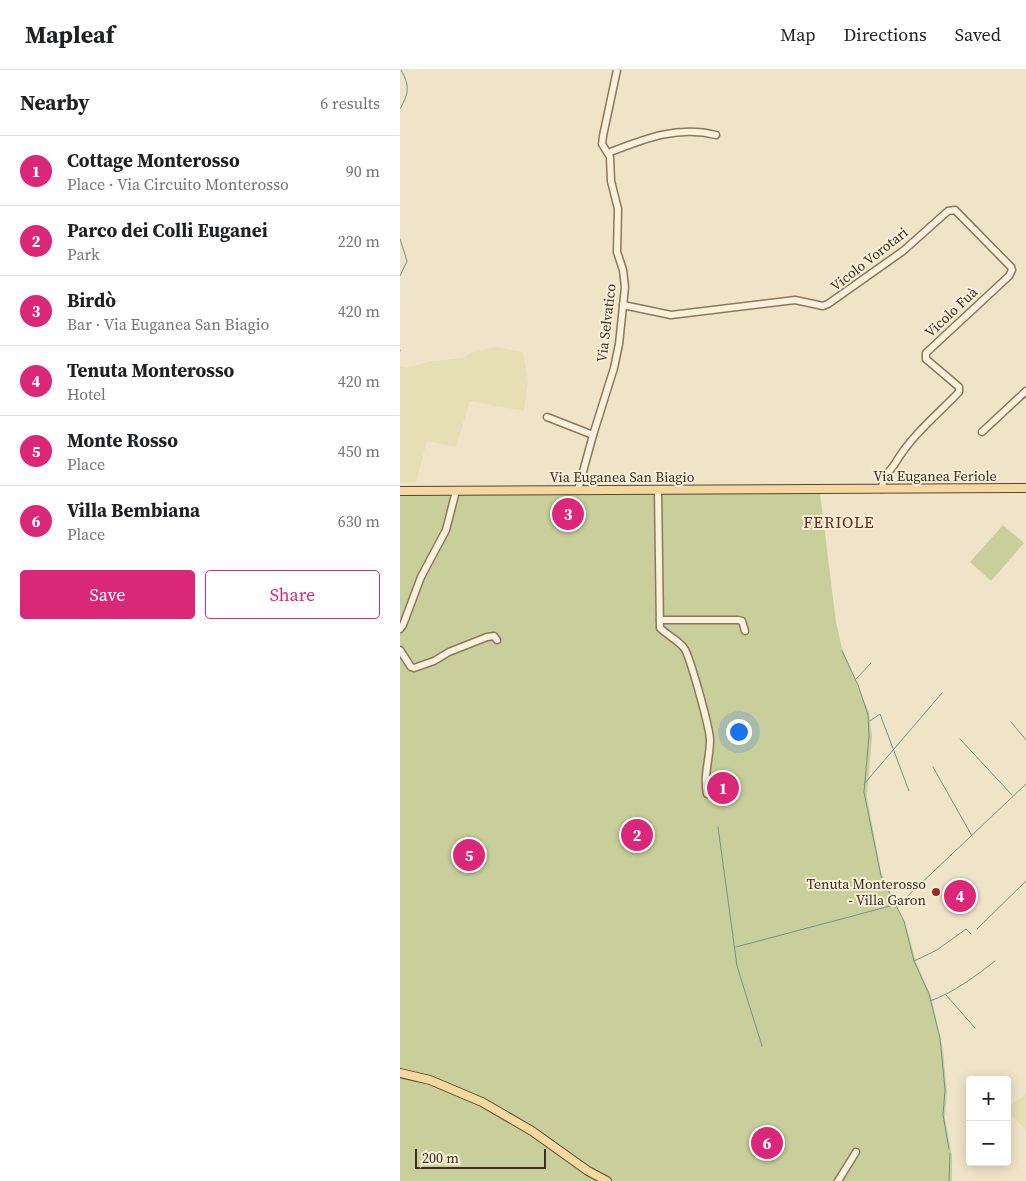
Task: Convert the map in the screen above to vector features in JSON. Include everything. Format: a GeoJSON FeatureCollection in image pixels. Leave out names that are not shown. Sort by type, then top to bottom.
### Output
{"type":"FeatureCollection","features":[{"type":"Feature","properties":{"kind":"main road","name":"Via Euganea Feriole"},"geometry":{"type":"LineString","coordinates":[[844,489],[1026,488]]}},
{"type":"Feature","properties":{"kind":"main road","name":"Via Euganea San Biagio"},"geometry":{"type":"LineString","coordinates":[[400,491],[844,489]]}},
{"type":"Feature","properties":{"kind":"main road"},"geometry":{"type":"LineString","coordinates":[[400,1072],[430,1080],[482,1102],[532,1131],[588,1171],[607,1181]]}},
{"type":"Feature","properties":{"kind":"street","name":"Via Selvatico"},"geometry":{"type":"LineString","coordinates":[[578,490],[592,435],[614,368],[619,344],[623,305],[624,278],[617,252],[616,239],[618,209],[611,181],[610,157],[602,144],[602,136],[617,70]]}},
{"type":"Feature","properties":{"kind":"street"},"geometry":{"type":"LineString","coordinates":[[608,153],[652,136],[678,131],[703,131],[716,135]]}},
{"type":"Feature","properties":{"kind":"street","name":"Vicolo Vorotari"},"geometry":{"type":"LineString","coordinates":[[623,305],[671,315],[795,300],[823,306],[884,265],[951,210],[958,213],[1011,266]]}},
{"type":"Feature","properties":{"kind":"street","name":"Vicolo Fuà"},"geometry":{"type":"LineString","coordinates":[[882,489],[884,476],[896,463],[903,450],[959,392],[959,387],[926,359],[926,354],[1009,276],[1012,270],[1011,266]]}},
{"type":"Feature","properties":{"kind":"street"},"geometry":{"type":"LineString","coordinates":[[982,432],[1026,391]]}},
{"type":"Feature","properties":{"kind":"street"},"geometry":{"type":"LineString","coordinates":[[1020,397],[1025,403]]}},
{"type":"Feature","properties":{"kind":"street"},"geometry":{"type":"LineString","coordinates":[[547,417],[592,435]]}},
{"type":"Feature","properties":{"kind":"street"},"geometry":{"type":"LineString","coordinates":[[658,490],[660,628],[684,647],[690,660],[709,729],[710,744],[705,785],[707,794]]}},
{"type":"Feature","properties":{"kind":"street"},"geometry":{"type":"LineString","coordinates":[[400,629],[424,571],[446,530],[456,491]]}},
{"type":"Feature","properties":{"kind":"street"},"geometry":{"type":"LineString","coordinates":[[660,620],[738,620],[742,621],[745,631]]}},
{"type":"Feature","properties":{"kind":"street"},"geometry":{"type":"LineString","coordinates":[[400,650],[410,667],[414,668],[487,637],[494,636],[497,640]]}},
{"type":"Feature","properties":{"kind":"street"},"geometry":{"type":"LineString","coordinates":[[838,1181],[856,1152]]}},
{"type":"Feature","properties":{"kind":"shaded area"},"geometry":{"type":"Polygon","coordinates":[[[496,347],[523,352],[528,381],[524,411],[470,401],[456,447],[427,441],[416,482],[400,482],[400,367],[406,368],[433,361],[463,358],[475,351],[496,347]]]}},
{"type":"Feature","properties":{"kind":"shaded area"},"geometry":{"type":"Polygon","coordinates":[[[1026,1094],[1026,1130],[1011,1115],[1011,1105],[1026,1094]]]}},
{"type":"Feature","properties":{"kind":"green space"},"geometry":{"type":"Polygon","coordinates":[[[819,485],[836,622],[842,648],[869,712],[872,737],[867,797],[881,872],[907,929],[916,962],[931,996],[943,1050],[947,1091],[945,1118],[952,1156],[952,1181],[400,1181],[400,489],[819,485]]]}},
{"type":"Feature","properties":{"kind":"green space"},"geometry":{"type":"Polygon","coordinates":[[[1003,525],[1024,543],[991,581],[970,562],[1003,525]]]}},
{"type":"Feature","properties":{"kind":"waterway"},"geometry":{"type":"LineString","coordinates":[[400,109],[407,94],[407,85],[401,70]]}},
{"type":"Feature","properties":{"kind":"waterway"},"geometry":{"type":"LineString","coordinates":[[400,239],[407,261],[400,276]]}},
{"type":"Feature","properties":{"kind":"waterway"},"geometry":{"type":"LineString","coordinates":[[842,651],[858,685],[868,715],[869,736],[864,792],[881,876],[904,921],[914,961],[929,994],[940,1038],[945,1090],[943,1115],[949,1149]]}},
{"type":"Feature","properties":{"kind":"waterway"},"geometry":{"type":"LineString","coordinates":[[856,679],[871,663]]}},
{"type":"Feature","properties":{"kind":"waterway"},"geometry":{"type":"LineString","coordinates":[[864,784],[942,693]]}},
{"type":"Feature","properties":{"kind":"waterway"},"geometry":{"type":"LineString","coordinates":[[870,721],[880,714],[909,791]]}},
{"type":"Feature","properties":{"kind":"waterway"},"geometry":{"type":"LineString","coordinates":[[1011,722],[1026,740]]}},
{"type":"Feature","properties":{"kind":"waterway"},"geometry":{"type":"LineString","coordinates":[[960,739],[1012,795]]}},
{"type":"Feature","properties":{"kind":"waterway"},"geometry":{"type":"LineString","coordinates":[[933,767],[972,836]]}},
{"type":"Feature","properties":{"kind":"waterway"},"geometry":{"type":"LineString","coordinates":[[896,907],[1026,784]]}},
{"type":"Feature","properties":{"kind":"waterway"},"geometry":{"type":"LineString","coordinates":[[718,827],[737,966],[762,1046]]}},
{"type":"Feature","properties":{"kind":"waterway"},"geometry":{"type":"LineString","coordinates":[[977,929],[1026,881]]}},
{"type":"Feature","properties":{"kind":"waterway"},"geometry":{"type":"LineString","coordinates":[[736,947],[894,905]]}},
{"type":"Feature","properties":{"kind":"waterway"},"geometry":{"type":"LineString","coordinates":[[914,961],[937,950],[966,929],[971,934]]}},
{"type":"Feature","properties":{"kind":"waterway"},"geometry":{"type":"LineString","coordinates":[[930,1001],[956,989],[995,961]]}},
{"type":"Feature","properties":{"kind":"waterway"},"geometry":{"type":"LineString","coordinates":[[946,995],[975,1028]]}},
{"type":"Feature","properties":{"kind":"waterway"},"geometry":{"type":"LineString","coordinates":[[949,1181],[950,1153]]}},
{"type":"Feature","properties":{"kind":"place","name":"Birdò"},"geometry":{"type":"Point","coordinates":[568,514]}},
{"type":"Feature","properties":{"kind":"place","name":"Cottage Monterosso"},"geometry":{"type":"Point","coordinates":[723,788]}},
{"type":"Feature","properties":{"kind":"place","name":"Parco dei Colli Euganei"},"geometry":{"type":"Point","coordinates":[637,835]}},
{"type":"Feature","properties":{"kind":"place","name":"Monte Rosso"},"geometry":{"type":"Point","coordinates":[469,855]}},
{"type":"Feature","properties":{"kind":"place","name":"Tenuta Monterosso - Villa Garon"},"geometry":{"type":"Point","coordinates":[936,892]}},
{"type":"Feature","properties":{"kind":"place","name":"Tenuta Monterosso"},"geometry":{"type":"Point","coordinates":[960,896]}},
{"type":"Feature","properties":{"kind":"place","name":"Villa Bembiana"},"geometry":{"type":"Point","coordinates":[767,1143]}},
{"type":"Feature","properties":{"kind":"district","name":"FERIOLE"},"geometry":{"type":"Point","coordinates":[839,522]}}]}
